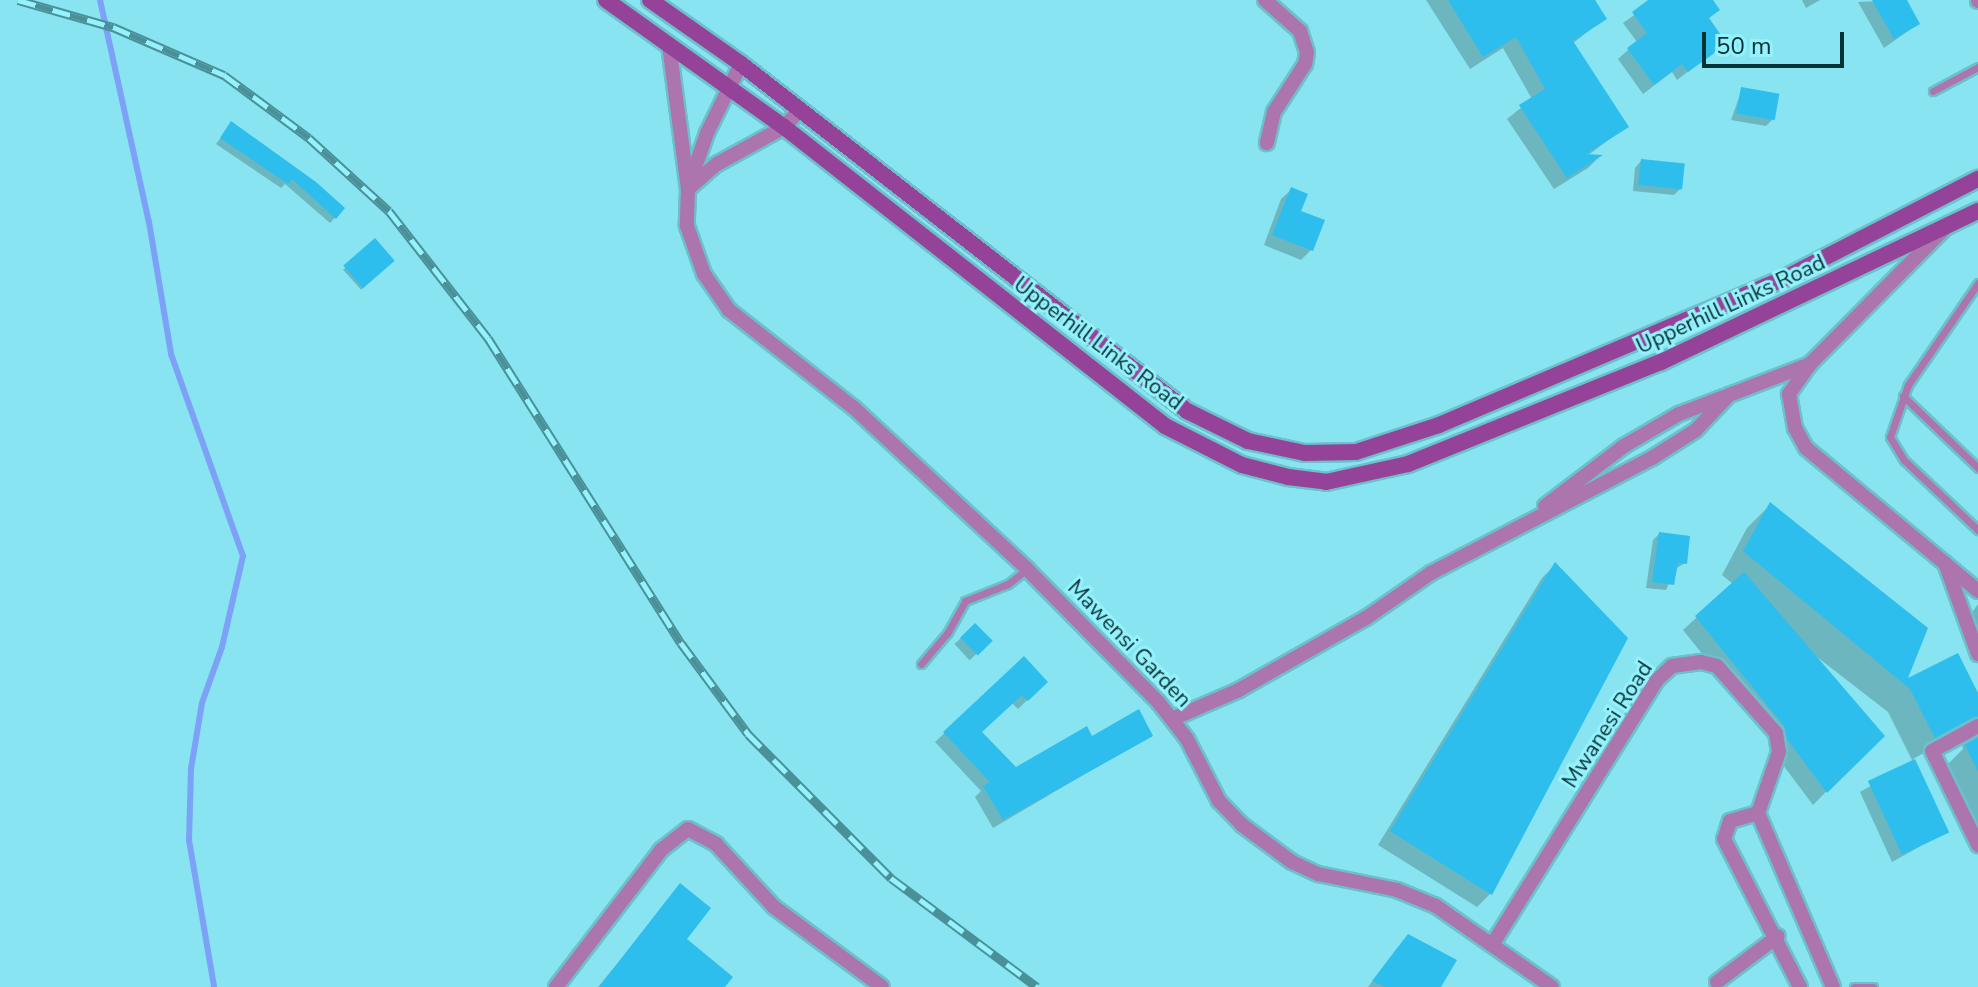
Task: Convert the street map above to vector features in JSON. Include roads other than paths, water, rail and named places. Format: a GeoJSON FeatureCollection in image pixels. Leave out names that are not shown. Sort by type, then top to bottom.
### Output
{"type":"FeatureCollection","features":[{"type":"Feature","properties":{"kind":"street","name":"Upperhill Links Road"},"geometry":{"type":"LineString","coordinates":[[606,0],[784,127],[1165,426],[1242,465],[1326,482],[1408,464],[1661,362],[1978,211]]}},
{"type":"Feature","properties":{"kind":"street","name":"Upperhill Links Road"},"geometry":{"type":"LineString","coordinates":[[650,0],[741,64],[1187,411],[1248,441],[1305,453],[1356,452],[1439,425],[1785,278],[1978,179]]}},
{"type":"Feature","properties":{"kind":"street"},"geometry":{"type":"LineString","coordinates":[[1265,0],[1300,31],[1307,52],[1305,64],[1274,112],[1267,143]]}},
{"type":"Feature","properties":{"kind":"street"},"geometry":{"type":"LineString","coordinates":[[669,45],[688,189]]}},
{"type":"Feature","properties":{"kind":"street"},"geometry":{"type":"LineString","coordinates":[[688,189],[726,88],[741,64]]}},
{"type":"Feature","properties":{"kind":"street"},"geometry":{"type":"LineString","coordinates":[[688,189],[717,164],[784,127],[800,110]]}},
{"type":"Feature","properties":{"kind":"street","name":"Mawensi Garden"},"geometry":{"type":"LineString","coordinates":[[688,189],[687,226],[695,250],[704,274],[729,310],[864,417],[1027,569],[1172,719],[1219,801],[1292,862],[1423,901],[1552,987]]}},
{"type":"Feature","properties":{"kind":"street"},"geometry":{"type":"LineString","coordinates":[[1946,227],[1810,364],[1789,394],[1795,428],[1824,466],[1978,591]]}},
{"type":"Feature","properties":{"kind":"street"},"geometry":{"type":"LineString","coordinates":[[1533,518],[1570,483],[1679,414],[1810,364]]}},
{"type":"Feature","properties":{"kind":"street"},"geometry":{"type":"LineString","coordinates":[[1172,719],[1239,690],[1533,518],[1652,458],[1696,430],[1729,395]]}},
{"type":"Feature","properties":{"kind":"street"},"geometry":{"type":"LineString","coordinates":[[1945,563],[1978,654]]}},
{"type":"Feature","properties":{"kind":"street","name":"Mwanesi Road"},"geometry":{"type":"LineString","coordinates":[[1492,945],[1516,913],[1657,680],[1672,666],[1701,662],[1717,666],[1776,733],[1779,752],[1758,813]]}},
{"type":"Feature","properties":{"kind":"street"},"geometry":{"type":"LineString","coordinates":[[1978,726],[1932,751],[1978,845]]}},
{"type":"Feature","properties":{"kind":"street"},"geometry":{"type":"LineString","coordinates":[[1800,987],[1778,936],[1724,839],[1730,821],[1758,813],[1833,987]]}},
{"type":"Feature","properties":{"kind":"street"},"geometry":{"type":"LineString","coordinates":[[556,987],[661,850],[688,829],[716,844],[774,907],[882,987]]}},
{"type":"Feature","properties":{"kind":"street"},"geometry":{"type":"LineString","coordinates":[[1717,982],[1778,936]]}},
{"type":"Feature","properties":{"kind":"lane"},"geometry":{"type":"LineString","coordinates":[[1933,91],[1978,67]]}},
{"type":"Feature","properties":{"kind":"lane"},"geometry":{"type":"LineString","coordinates":[[1978,283],[1903,396],[1890,437],[1904,460],[1978,530]]}},
{"type":"Feature","properties":{"kind":"lane"},"geometry":{"type":"LineString","coordinates":[[1903,396],[1978,468]]}},
{"type":"Feature","properties":{"kind":"lane"},"geometry":{"type":"LineString","coordinates":[[921,664],[948,632],[965,601],[1008,584],[1027,569]]}},
{"type":"Feature","properties":{"kind":"lane"},"geometry":{"type":"LineString","coordinates":[[1854,987],[1873,987]]}},
{"type":"Feature","properties":{"kind":"waterway"},"geometry":{"type":"LineString","coordinates":[[100,0],[149,222],[171,354],[243,556],[222,647],[202,703],[191,769],[189,840],[214,987]]}},
{"type":"Feature","properties":{"kind":"railway"},"geometry":{"type":"LineString","coordinates":[[18,0],[113,27],[224,75],[309,138],[389,211],[488,338],[681,643],[748,734],[891,878],[1037,987]]}}]}
